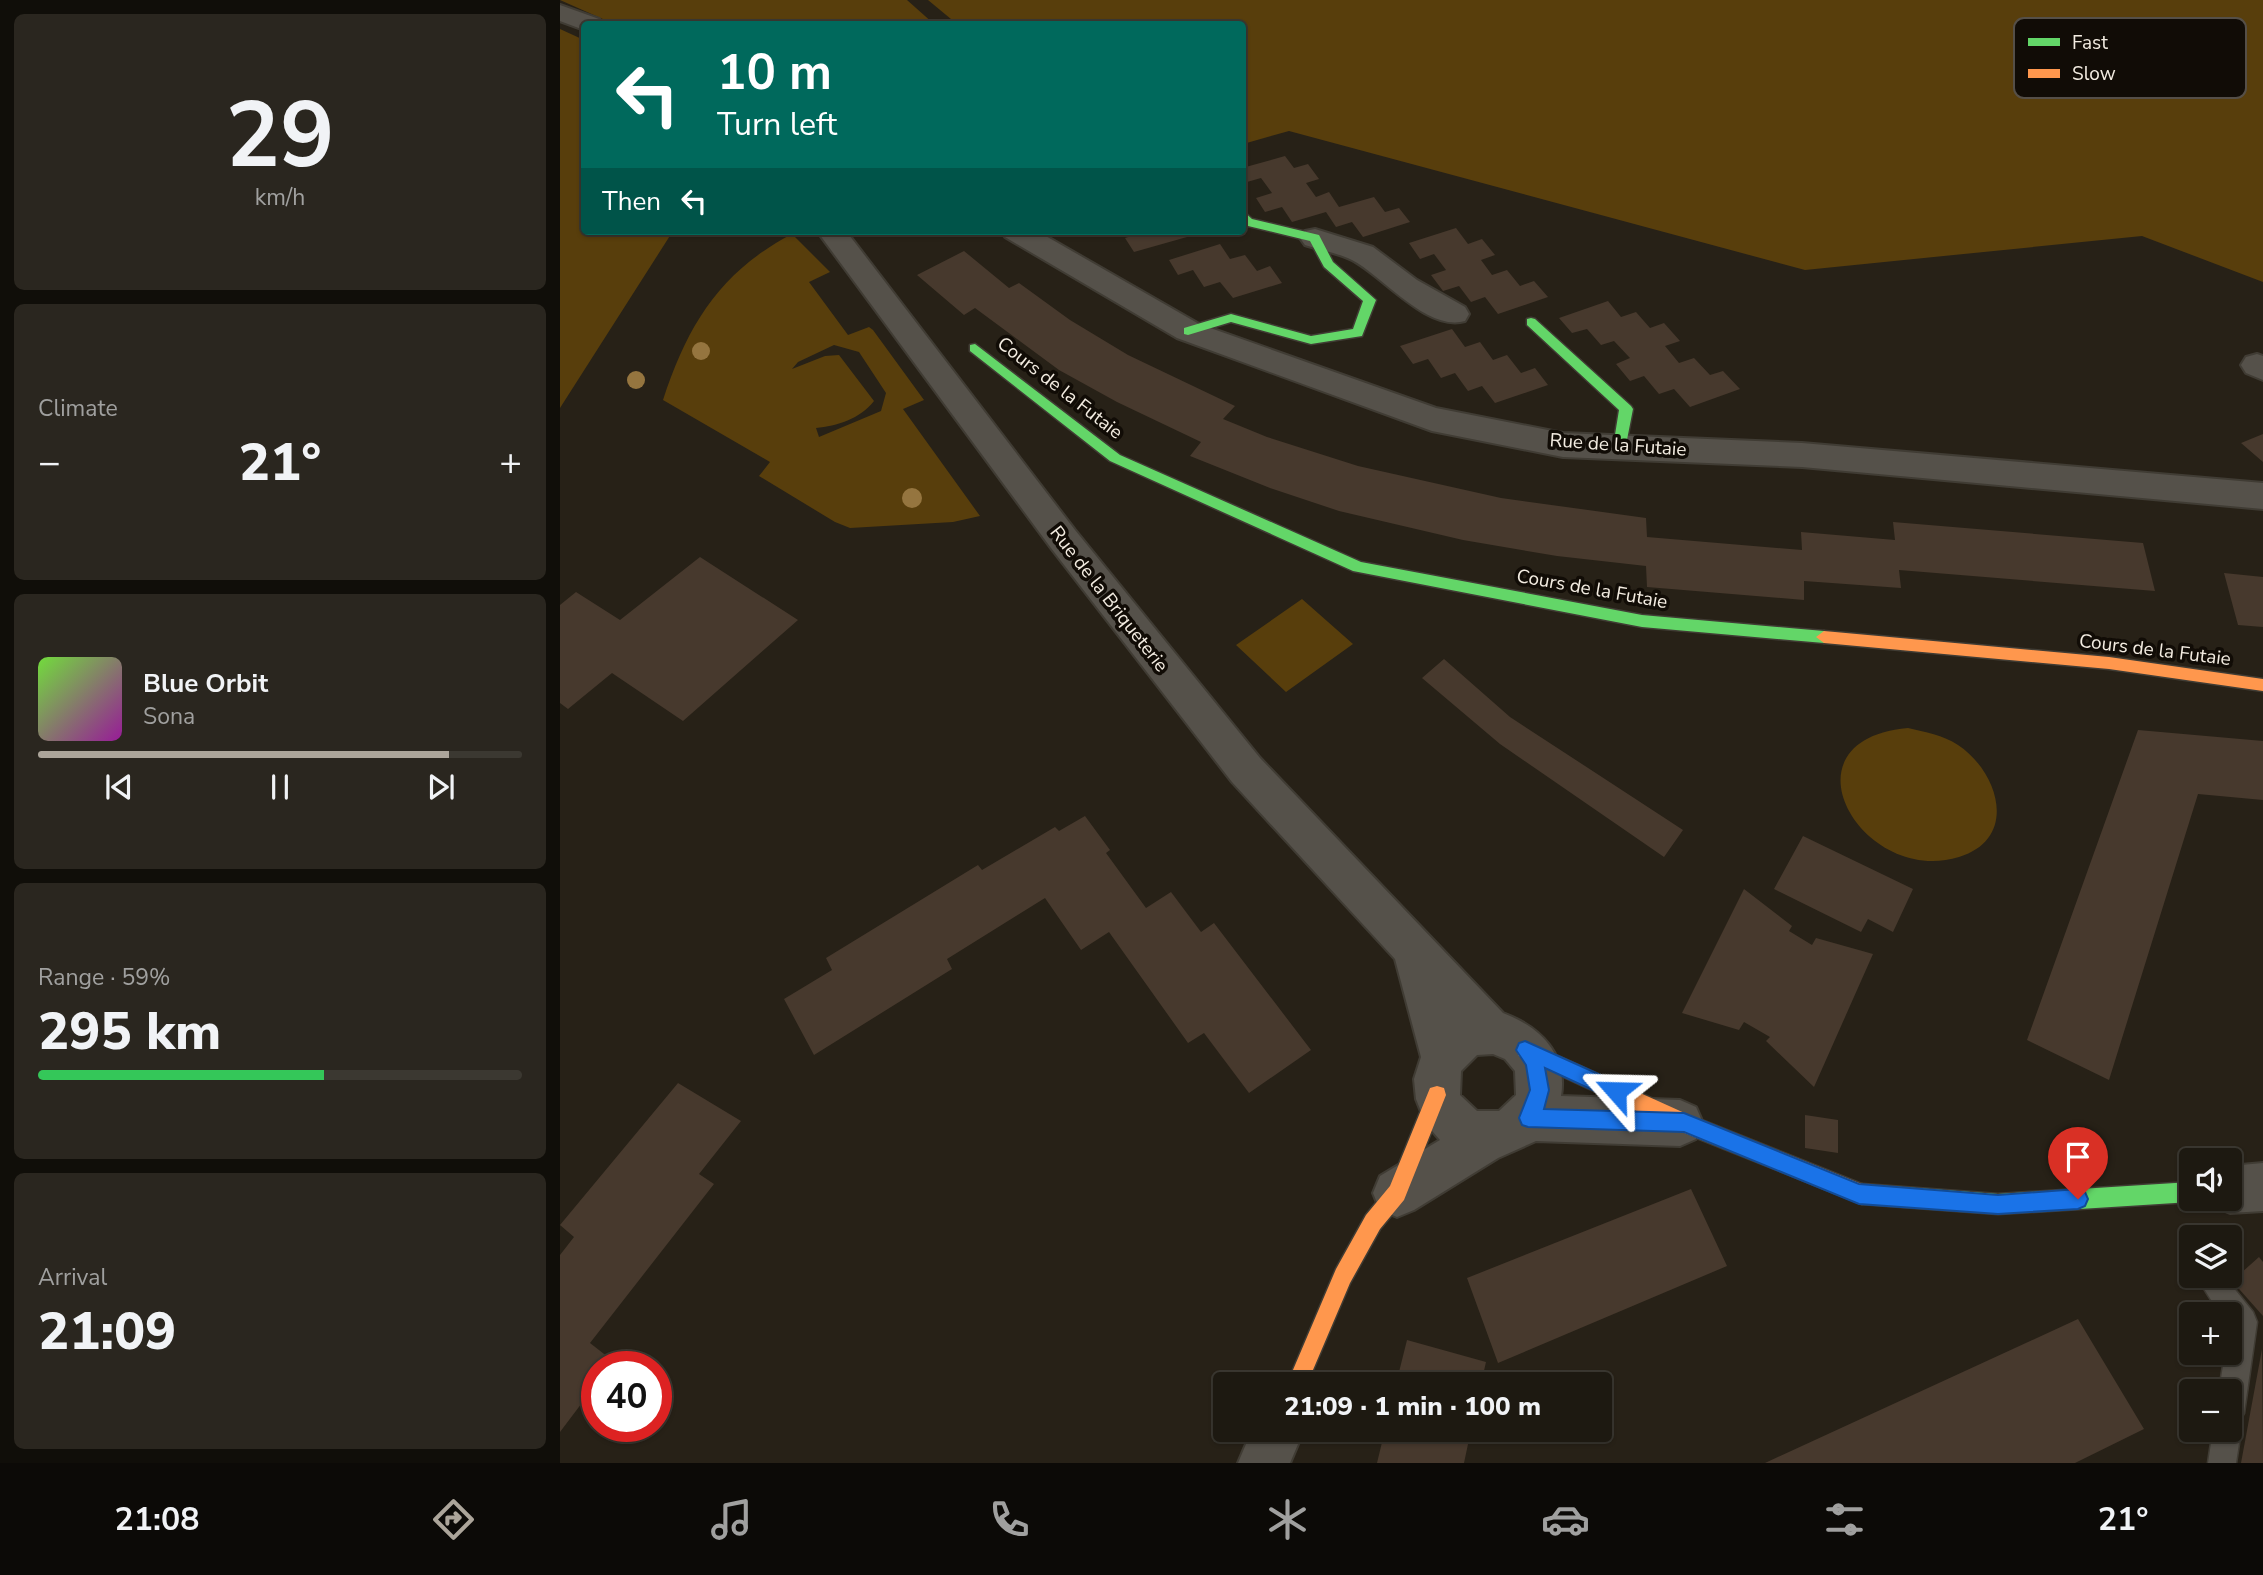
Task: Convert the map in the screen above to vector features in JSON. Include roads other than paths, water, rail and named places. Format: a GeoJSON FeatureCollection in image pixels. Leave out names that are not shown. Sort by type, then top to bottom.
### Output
{"type":"FeatureCollection","features":[{"type":"Feature","properties":{"kind":"street"},"geometry":{"type":"LineString","coordinates":[[560,12],[582,21]]}},
{"type":"Feature","properties":{"kind":"street"},"geometry":{"type":"LineString","coordinates":[[1246,219],[1363,254],[1406,287],[1454,314]]}},
{"type":"Feature","properties":{"kind":"street","name":"Rue de la Briqueterie"},"geometry":{"type":"LineString","coordinates":[[834,235],[1012,473],[1246,771],[1508,1041],[1684,1123],[1859,1194],[1998,1204],[2179,1193]]}},
{"type":"Feature","properties":{"kind":"street","name":"Rue de la Futaie"},"geometry":{"type":"LineString","coordinates":[[1022,235],[1188,331],[1432,419],[1563,445],[1802,455],[2263,496]]}},
{"type":"Feature","properties":{"kind":"street"},"geometry":{"type":"LineString","coordinates":[[1188,331],[1231,318],[1311,340],[1358,333],[1370,300],[1328,264],[1315,239]]}},
{"type":"Feature","properties":{"kind":"street"},"geometry":{"type":"LineString","coordinates":[[1531,322],[1626,409],[1620,447]]}},
{"type":"Feature","properties":{"kind":"street","name":"Cours de la Futaie"},"geometry":{"type":"LineString","coordinates":[[975,348],[1115,458],[1358,567],[1643,621],[2109,663],[2263,685]]}},
{"type":"Feature","properties":{"kind":"street","name":"Rue de la Briqueterie"},"geometry":{"type":"LineString","coordinates":[[1413,945],[1440,1076]]}},
{"type":"Feature","properties":{"kind":"street"},"geometry":{"type":"LineString","coordinates":[[1302,1372],[1343,1276],[1373,1222],[1397,1193],[1440,1076],[1464,1037],[1508,1041],[1534,1061],[1540,1090],[1536,1105],[1510,1126],[1397,1193]]}},
{"type":"Feature","properties":{"kind":"street"},"geometry":{"type":"LineString","coordinates":[[1440,1076],[1444,1111],[1457,1124],[1473,1133],[1510,1126]]}},
{"type":"Feature","properties":{"kind":"street","name":"Rue de la Briqueterie"},"geometry":{"type":"LineString","coordinates":[[1510,1126],[1684,1123]]}},
{"type":"Feature","properties":{"kind":"street"},"geometry":{"type":"LineString","coordinates":[[2242,1188],[2263,1187]]}},
{"type":"Feature","properties":{"kind":"street"},"geometry":{"type":"LineString","coordinates":[[1264,1463],[1273,1442]]}},
{"type":"Feature","properties":{"kind":"lane"},"geometry":{"type":"LineString","coordinates":[[2217,1288],[2243,1322],[2235,1379]]}},
{"type":"Feature","properties":{"kind":"lane"},"geometry":{"type":"LineString","coordinates":[[2222,1463],[2225,1442]]}}]}
